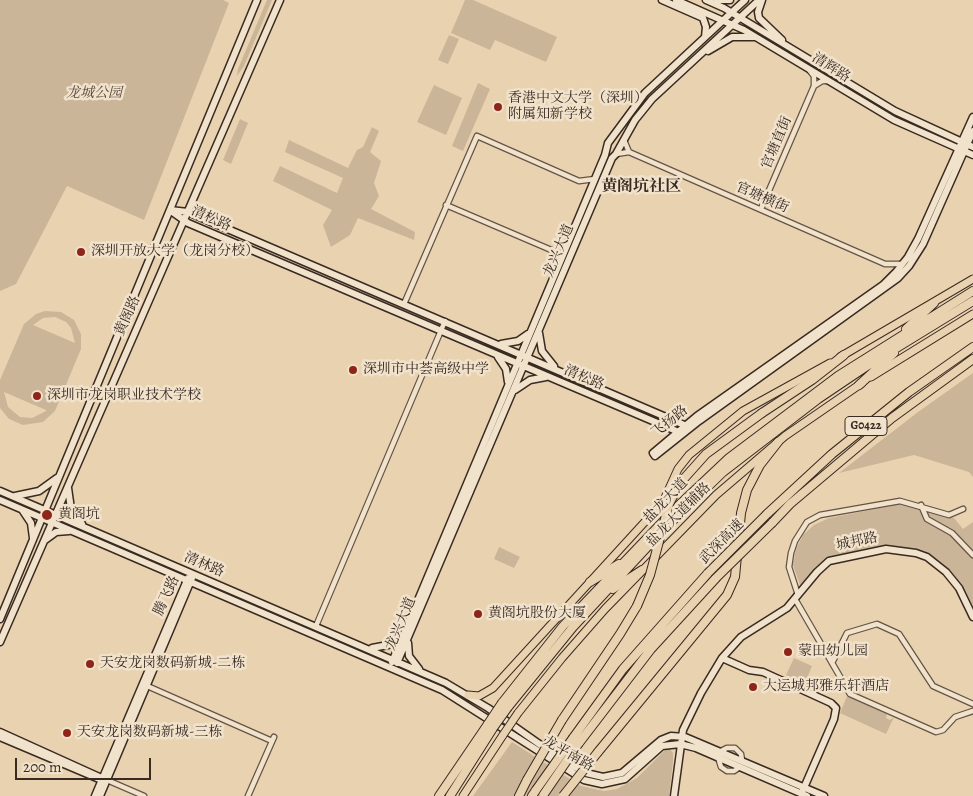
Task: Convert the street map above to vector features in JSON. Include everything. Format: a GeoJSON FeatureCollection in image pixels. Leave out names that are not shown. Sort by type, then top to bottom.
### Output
{"type":"FeatureCollection","features":[{"type":"Feature","properties":{"kind":"highway","name":"盐龙大道"},"geometry":{"type":"LineString","coordinates":[[438,796],[490,726],[546,645],[693,491],[748,442],[824,385],[973,291]]}},
{"type":"Feature","properties":{"kind":"highway","name":"盐龙大道"},"geometry":{"type":"LineString","coordinates":[[505,705],[552,650],[663,530],[742,456],[818,399],[908,340],[973,301]]}},
{"type":"Feature","properties":{"kind":"highway"},"geometry":{"type":"LineString","coordinates":[[895,340],[934,303]]}},
{"type":"Feature","properties":{"kind":"highway"},"geometry":{"type":"LineString","coordinates":[[859,385],[908,340]]}},
{"type":"Feature","properties":{"kind":"highway","name":"武深高速"},"geometry":{"type":"LineString","coordinates":[[544,795],[576,741],[623,669],[708,573],[767,514],[832,454],[901,398],[973,347]]}},
{"type":"Feature","properties":{"kind":"highway"},"geometry":{"type":"LineString","coordinates":[[518,796],[562,720],[637,606],[650,575],[668,510],[680,483],[706,454],[762,412],[812,380],[844,355]]}},
{"type":"Feature","properties":{"kind":"highway","name":"武深高速"},"geometry":{"type":"LineString","coordinates":[[534,793],[652,649],[716,578],[790,504],[892,418],[973,359]]}},
{"type":"Feature","properties":{"kind":"highway"},"geometry":{"type":"LineString","coordinates":[[563,796],[727,595],[735,577],[745,496],[760,466],[778,442]]}},
{"type":"Feature","properties":{"kind":"highway"},"geometry":{"type":"LineString","coordinates":[[590,582],[629,558]]}},
{"type":"Feature","properties":{"kind":"highway"},"geometry":{"type":"LineString","coordinates":[[601,597],[642,570]]}},
{"type":"Feature","properties":{"kind":"highway","name":"盐龙大道"},"geometry":{"type":"LineString","coordinates":[[450,796],[490,726]]}},
{"type":"Feature","properties":{"kind":"main road","name":"黄阁路"},"geometry":{"type":"LineString","coordinates":[[0,619],[257,0]]}},
{"type":"Feature","properties":{"kind":"main road","name":"黄阁路"},"geometry":{"type":"LineString","coordinates":[[0,642],[280,0]]}},
{"type":"Feature","properties":{"kind":"main road"},"geometry":{"type":"LineString","coordinates":[[662,0],[703,18],[706,27],[704,37]]}},
{"type":"Feature","properties":{"kind":"main road","name":"清辉路"},"geometry":{"type":"LineString","coordinates":[[676,0],[732,24],[756,37],[894,120],[973,155]]}},
{"type":"Feature","properties":{"kind":"main road","name":"清辉路"},"geometry":{"type":"LineString","coordinates":[[706,0],[740,17],[895,112],[967,145]]}},
{"type":"Feature","properties":{"kind":"main road"},"geometry":{"type":"LineString","coordinates":[[717,0],[730,0]]}},
{"type":"Feature","properties":{"kind":"main road","name":"龙兴大道"},"geometry":{"type":"LineString","coordinates":[[392,667],[413,628],[511,395],[531,330],[595,179],[608,143],[645,92],[745,0]]}},
{"type":"Feature","properties":{"kind":"main road"},"geometry":{"type":"LineString","coordinates":[[761,0],[758,12],[761,23],[780,37],[787,46]]}},
{"type":"Feature","properties":{"kind":"main road","name":"龙兴大道"},"geometry":{"type":"LineString","coordinates":[[524,355],[539,330],[612,158],[636,120],[652,99],[732,24],[761,0]]}},
{"type":"Feature","properties":{"kind":"main road"},"geometry":{"type":"LineString","coordinates":[[694,60],[732,37],[756,37]]}},
{"type":"Feature","properties":{"kind":"main road","name":"飞扬路"},"geometry":{"type":"LineString","coordinates":[[967,145],[973,117]]}},
{"type":"Feature","properties":{"kind":"main road","name":"飞扬路"},"geometry":{"type":"LineString","coordinates":[[680,433],[890,278],[904,263],[918,240],[961,150],[967,145],[973,131]]}},
{"type":"Feature","properties":{"kind":"main road","name":"飞扬路"},"geometry":{"type":"LineString","coordinates":[[688,426],[898,278],[914,259],[923,244],[961,150]]}},
{"type":"Feature","properties":{"kind":"main road","name":"清松路"},"geometry":{"type":"LineString","coordinates":[[170,210],[188,212],[688,426]]}},
{"type":"Feature","properties":{"kind":"main road","name":"清松路"},"geometry":{"type":"LineString","coordinates":[[170,210],[183,221],[680,433]]}},
{"type":"Feature","properties":{"kind":"main road","name":"盐龙大道辅路"},"geometry":{"type":"LineString","coordinates":[[468,695],[479,696],[493,688],[663,502],[678,470],[689,455],[743,411],[844,355],[973,279]]}},
{"type":"Feature","properties":{"kind":"main road","name":"盐龙大道辅路"},"geometry":{"type":"LineString","coordinates":[[463,796],[518,713],[562,658],[642,570],[716,495],[778,442],[859,385],[973,314]]}},
{"type":"Feature","properties":{"kind":"main road"},"geometry":{"type":"LineString","coordinates":[[497,344],[518,341],[531,330]]}},
{"type":"Feature","properties":{"kind":"main road"},"geometry":{"type":"LineString","coordinates":[[539,330],[542,351],[559,370]]}},
{"type":"Feature","properties":{"kind":"main road"},"geometry":{"type":"LineString","coordinates":[[495,354],[506,369],[507,386]]}},
{"type":"Feature","properties":{"kind":"main road","name":"龙兴大道"},"geometry":{"type":"LineString","coordinates":[[395,660],[402,632],[507,386],[520,365]]}},
{"type":"Feature","properties":{"kind":"main road"},"geometry":{"type":"LineString","coordinates":[[511,395],[519,386],[530,380],[541,377],[552,378]]}},
{"type":"Feature","properties":{"kind":"main road"},"geometry":{"type":"LineString","coordinates":[[12,496],[26,496],[39,491],[50,485],[61,473]]}},
{"type":"Feature","properties":{"kind":"main road"},"geometry":{"type":"LineString","coordinates":[[69,483],[68,496],[71,510],[86,528]]}},
{"type":"Feature","properties":{"kind":"main road","name":"清林路"},"geometry":{"type":"LineString","coordinates":[[0,491],[424,672]]}},
{"type":"Feature","properties":{"kind":"main road","name":"清林路"},"geometry":{"type":"LineString","coordinates":[[0,500],[392,667],[442,690],[483,714]]}},
{"type":"Feature","properties":{"kind":"main road"},"geometry":{"type":"LineString","coordinates":[[17,507],[31,523],[33,542]]}},
{"type":"Feature","properties":{"kind":"main road"},"geometry":{"type":"LineString","coordinates":[[42,546],[56,532],[76,532]]}},
{"type":"Feature","properties":{"kind":"main road","name":"城邦路"},"geometry":{"type":"LineString","coordinates":[[681,741],[701,693],[722,658],[736,641],[776,617],[829,561],[886,549],[905,550],[927,557],[946,572],[959,588],[973,617]]}},
{"type":"Feature","properties":{"kind":"main road","name":"腾飞路"},"geometry":{"type":"LineString","coordinates":[[95,796],[145,685],[192,573]]}},
{"type":"Feature","properties":{"kind":"main road"},"geometry":{"type":"LineString","coordinates":[[406,625],[413,628]]}},
{"type":"Feature","properties":{"kind":"main road"},"geometry":{"type":"LineString","coordinates":[[366,648],[374,649],[388,645],[402,632]]}},
{"type":"Feature","properties":{"kind":"main road"},"geometry":{"type":"LineString","coordinates":[[409,635],[409,656],[417,668],[424,672]]}},
{"type":"Feature","properties":{"kind":"main road"},"geometry":{"type":"LineString","coordinates":[[722,658],[749,670],[763,672],[831,703],[836,708],[834,719],[804,792]]}},
{"type":"Feature","properties":{"kind":"main road","name":"龙平南路"},"geometry":{"type":"LineString","coordinates":[[424,672],[468,695],[562,760],[594,776],[611,777],[622,773],[660,740],[671,736],[720,754]]}},
{"type":"Feature","properties":{"kind":"main road","name":"龙平南路"},"geometry":{"type":"LineString","coordinates":[[483,714],[575,776],[602,784],[625,779],[662,746],[681,741]]}},
{"type":"Feature","properties":{"kind":"main road"},"geometry":{"type":"LineString","coordinates":[[0,732],[103,780]]}},
{"type":"Feature","properties":{"kind":"main road"},"geometry":{"type":"LineString","coordinates":[[0,737],[103,780]]}},
{"type":"Feature","properties":{"kind":"main road"},"geometry":{"type":"LineString","coordinates":[[674,796],[681,741]]}},
{"type":"Feature","properties":{"kind":"main road"},"geometry":{"type":"LineString","coordinates":[[720,754],[804,792],[824,796]]}},
{"type":"Feature","properties":{"kind":"main road","name":"腾飞路"},"geometry":{"type":"LineString","coordinates":[[100,796],[103,780]]}},
{"type":"Feature","properties":{"kind":"street"},"geometry":{"type":"LineString","coordinates":[[810,70],[814,76],[814,86]]}},
{"type":"Feature","properties":{"kind":"street"},"geometry":{"type":"LineString","coordinates":[[814,86],[822,81],[827,81]]}},
{"type":"Feature","properties":{"kind":"street","name":"官塘直街"},"geometry":{"type":"LineString","coordinates":[[760,209],[814,86]]}},
{"type":"Feature","properties":{"kind":"street"},"geometry":{"type":"LineString","coordinates":[[404,304],[477,136],[579,181],[595,179]]}},
{"type":"Feature","properties":{"kind":"street"},"geometry":{"type":"LineString","coordinates":[[616,154],[629,152],[624,140]]}},
{"type":"Feature","properties":{"kind":"street","name":"官塘横街"},"geometry":{"type":"LineString","coordinates":[[629,152],[885,264],[904,263]]}},
{"type":"Feature","properties":{"kind":"street"},"geometry":{"type":"LineString","coordinates":[[579,181],[588,195]]}},
{"type":"Feature","properties":{"kind":"street"},"geometry":{"type":"LineString","coordinates":[[446,206],[563,255]]}},
{"type":"Feature","properties":{"kind":"street"},"geometry":{"type":"LineString","coordinates":[[885,264],[890,271],[890,278]]}},
{"type":"Feature","properties":{"kind":"street"},"geometry":{"type":"LineString","coordinates":[[316,626],[445,321]]}},
{"type":"Feature","properties":{"kind":"street"},"geometry":{"type":"LineString","coordinates":[[963,509],[949,515],[921,505],[900,501],[820,515],[807,522],[795,541],[789,567],[796,597],[850,694],[936,732],[943,730],[956,716],[973,711]]}},
{"type":"Feature","properties":{"kind":"street"},"geometry":{"type":"LineString","coordinates":[[921,505],[926,519],[952,533],[973,555]]}},
{"type":"Feature","properties":{"kind":"street"},"geometry":{"type":"LineString","coordinates":[[832,663],[847,633],[877,624],[899,634],[933,686],[973,704]]}},
{"type":"Feature","properties":{"kind":"street"},"geometry":{"type":"LineString","coordinates":[[145,685],[273,739],[248,796]]}},
{"type":"Feature","properties":{"kind":"street"},"geometry":{"type":"LineString","coordinates":[[720,754],[727,748],[735,748],[741,754],[741,764]]}},
{"type":"Feature","properties":{"kind":"street"},"geometry":{"type":"LineString","coordinates":[[103,780],[144,796]]}},
{"type":"Feature","properties":{"kind":"green space","name":"龙城公园"},"geometry":{"type":"Polygon","coordinates":[[[0,0],[223,0],[229,3],[144,220],[67,186],[16,284],[0,291],[0,0]]]}},
{"type":"Feature","properties":{"kind":"green space"},"geometry":{"type":"Polygon","coordinates":[[[267,0],[272,0],[244,66],[237,76],[238,69],[267,0]]]}},
{"type":"Feature","properties":{"kind":"green space"},"geometry":{"type":"Polygon","coordinates":[[[465,0],[473,0],[557,37],[546,62],[495,40],[490,50],[451,33],[465,0]]]}},
{"type":"Feature","properties":{"kind":"green space"},"geometry":{"type":"Polygon","coordinates":[[[449,35],[459,39],[448,64],[438,60],[449,35]]]}},
{"type":"Feature","properties":{"kind":"green space"},"geometry":{"type":"Polygon","coordinates":[[[478,83],[490,89],[463,151],[452,146],[478,83]]]}},
{"type":"Feature","properties":{"kind":"green space"},"geometry":{"type":"Polygon","coordinates":[[[434,85],[462,98],[446,135],[417,122],[434,85]]]}},
{"type":"Feature","properties":{"kind":"green space"},"geometry":{"type":"Polygon","coordinates":[[[240,119],[248,123],[231,164],[223,160],[240,119]]]}},
{"type":"Feature","properties":{"kind":"green space"},"geometry":{"type":"Polygon","coordinates":[[[372,127],[379,131],[370,152],[381,161],[374,183],[379,196],[371,209],[415,232],[414,240],[358,218],[350,235],[331,247],[323,225],[332,210],[273,181],[280,166],[337,193],[343,178],[285,152],[289,140],[348,168],[357,150],[363,147],[372,127]]]}},
{"type":"Feature","properties":{"kind":"green space"},"geometry":{"type":"Polygon","coordinates":[[[45,311],[61,312],[74,320],[81,334],[81,349],[55,411],[43,422],[23,425],[9,419],[0,408],[0,380],[24,324],[36,314],[45,311]],[[55,317],[43,318],[33,325],[75,343],[71,328],[66,322],[55,317]],[[4,392],[8,407],[20,417],[32,418],[46,411],[46,410],[4,392]]]}},
{"type":"Feature","properties":{"kind":"green space"},"geometry":{"type":"Polygon","coordinates":[[[973,373],[973,477],[969,472],[914,455],[839,473],[918,412],[973,373]]]}},
{"type":"Feature","properties":{"kind":"green space"},"geometry":{"type":"Polygon","coordinates":[[[901,504],[954,518],[963,529],[973,522],[973,607],[955,576],[941,565],[927,555],[913,549],[894,546],[864,551],[817,568],[800,585],[793,565],[796,549],[803,535],[814,525],[829,518],[901,504]]]}},
{"type":"Feature","properties":{"kind":"green space"},"geometry":{"type":"Polygon","coordinates":[[[499,547],[520,557],[514,568],[494,559],[499,547]]]}},
{"type":"Feature","properties":{"kind":"green space"},"geometry":{"type":"Polygon","coordinates":[[[794,658],[812,666],[805,683],[786,675],[794,658]]]}},
{"type":"Feature","properties":{"kind":"green space"},"geometry":{"type":"Polygon","coordinates":[[[847,696],[887,714],[886,718],[890,720],[894,717],[886,734],[840,713],[847,696]]]}},
{"type":"Feature","properties":{"kind":"green space"},"geometry":{"type":"Polygon","coordinates":[[[512,742],[581,786],[604,791],[617,789],[637,778],[665,750],[670,749],[673,753],[673,762],[669,796],[473,796],[512,742]]]}},
{"type":"Feature","properties":{"kind":"place","name":"香港中文大学（深圳） 附属知新学校"},"geometry":{"type":"Point","coordinates":[498,107]}},
{"type":"Feature","properties":{"kind":"place","name":"深圳开放大学（龙岗分校）"},"geometry":{"type":"Point","coordinates":[81,252]}},
{"type":"Feature","properties":{"kind":"place","name":"深圳市中荟高级中学"},"geometry":{"type":"Point","coordinates":[353,370]}},
{"type":"Feature","properties":{"kind":"place","name":"深圳市龙岗职业技术学校"},"geometry":{"type":"Point","coordinates":[37,396]}},
{"type":"Feature","properties":{"kind":"place","name":"黄阁坑"},"geometry":{"type":"Point","coordinates":[47,515]}},
{"type":"Feature","properties":{"kind":"place","name":"黄阁坑股份大厦"},"geometry":{"type":"Point","coordinates":[478,614]}},
{"type":"Feature","properties":{"kind":"place","name":"蒙田幼儿园"},"geometry":{"type":"Point","coordinates":[788,652]}},
{"type":"Feature","properties":{"kind":"place","name":"天安龙岗数码新城-二栋"},"geometry":{"type":"Point","coordinates":[90,664]}},
{"type":"Feature","properties":{"kind":"place","name":"大运城邦雅乐轩酒店"},"geometry":{"type":"Point","coordinates":[753,687]}},
{"type":"Feature","properties":{"kind":"place","name":"天安龙岗数码新城-三栋"},"geometry":{"type":"Point","coordinates":[67,733]}},
{"type":"Feature","properties":{"kind":"district","name":"黄阁坑社区"},"geometry":{"type":"Point","coordinates":[641,187]}}]}
